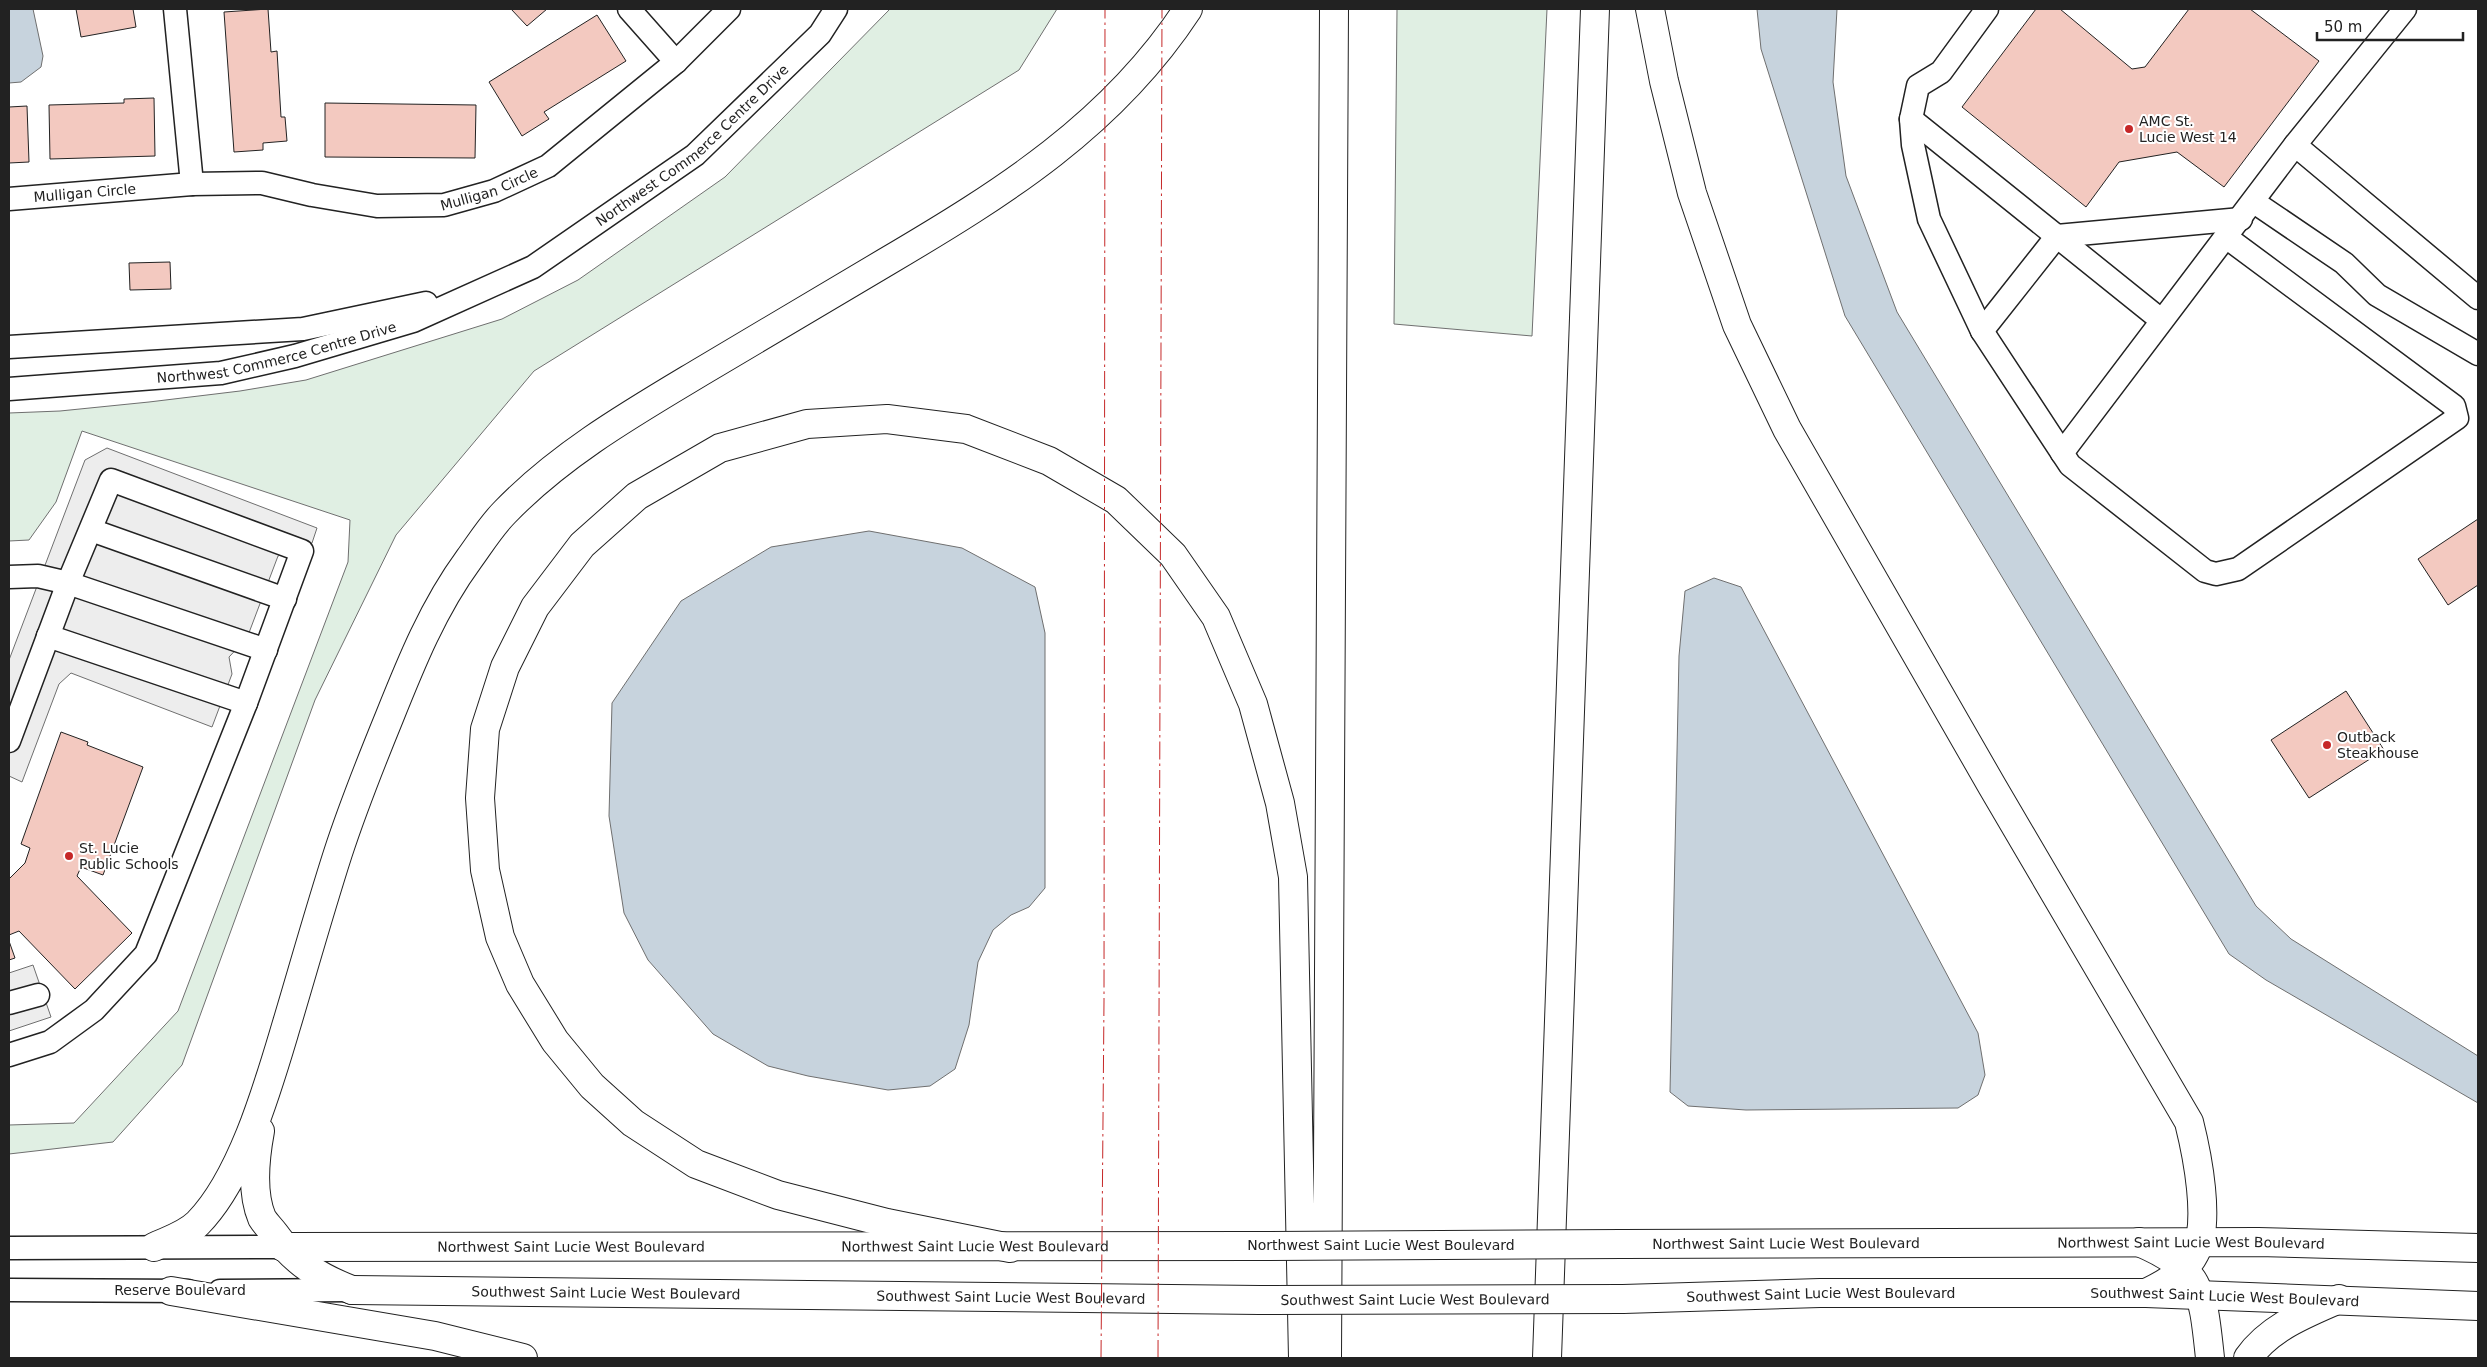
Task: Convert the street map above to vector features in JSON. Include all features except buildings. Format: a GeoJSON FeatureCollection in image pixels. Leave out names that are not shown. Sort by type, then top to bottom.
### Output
{"type":"FeatureCollection","features":[{"type":"Feature","properties":{"kind":"main road"},"geometry":{"type":"LineString","coordinates":[[154,1248],[186,1232],[199,1222],[238,1161],[265,1097],[339,850],[396,702],[434,615],[465,564],[502,515],[543,476],[584,445],[635,411],[919,243],[1014,183],[1064,146],[1118,96],[1163,47],[1188,9]]}},
{"type":"Feature","properties":{"kind":"main road"},"geometry":{"type":"LineString","coordinates":[[1327,1358],[1334,9]]}},
{"type":"Feature","properties":{"kind":"main road"},"geometry":{"type":"LineString","coordinates":[[1547,1358],[1595,9]]}},
{"type":"Feature","properties":{"kind":"main road"},"geometry":{"type":"LineString","coordinates":[[1650,9],[1664,81],[1692,193],[1737,325],[1787,429],[1992,786],[2189,1122],[2202,1182],[2200,1242],[2195,1255],[2184,1268],[2170,1281],[2146,1293]]}},
{"type":"Feature","properties":{"kind":"main road"},"geometry":{"type":"LineString","coordinates":[[1010,1248],[887,1223],[778,1195],[696,1164],[633,1123],[592,1086],[555,1041],[520,984],[500,937],[485,870],[480,798],[485,729],[505,667],[535,607],[582,545],[637,496],[720,448],[807,424],[887,419],[966,429],[1049,461],[1116,500],[1173,555],[1216,617],[1253,704],[1280,803],[1293,877],[1303,1358]]}},
{"type":"Feature","properties":{"kind":"main road"},"geometry":{"type":"LineString","coordinates":[[265,1097],[256,1153],[256,1189],[262,1218],[283,1247],[310,1271],[352,1290]]}},
{"type":"Feature","properties":{"kind":"main road"},"geometry":{"type":"LineString","coordinates":[[2139,1242],[2165,1253],[2184,1268],[2194,1280],[2205,1315],[2210,1358]]}},
{"type":"Feature","properties":{"kind":"main road","name":"Northwest Saint Lucie West Boulevard"},"geometry":{"type":"LineString","coordinates":[[283,1247],[1010,1248],[2200,1242],[2478,1248]]}},
{"type":"Feature","properties":{"kind":"main road","name":"Southwest Saint Lucie West Boulevard"},"geometry":{"type":"LineString","coordinates":[[352,1290],[1260,1300],[1623,1299],[1820,1293],[2146,1293],[2339,1299],[2478,1306]]}},
{"type":"Feature","properties":{"kind":"main road"},"geometry":{"type":"LineString","coordinates":[[171,1291],[436,1336],[523,1358]]}},
{"type":"Feature","properties":{"kind":"main road"},"geometry":{"type":"LineString","coordinates":[[2248,1358],[2266,1337],[2292,1320],[2339,1299]]}},
{"type":"Feature","properties":{"kind":"street"},"geometry":{"type":"LineString","coordinates":[[175,9],[192,184]]}},
{"type":"Feature","properties":{"kind":"street"},"geometry":{"type":"LineString","coordinates":[[629,9],[676,62]]}},
{"type":"Feature","properties":{"kind":"street","name":"Mulligan Circle"},"geometry":{"type":"LineString","coordinates":[[9,199],[192,184],[262,183],[312,196],[377,206],[444,205],[494,191],[548,166],[676,62],[729,9]]}},
{"type":"Feature","properties":{"kind":"street","name":"Northwest Commerce Centre Drive"},"geometry":{"type":"LineString","coordinates":[[9,389],[220,373],[295,356],[413,321],[533,267],[695,155],[820,34],[836,9]]}},
{"type":"Feature","properties":{"kind":"street"},"geometry":{"type":"LineString","coordinates":[[1987,9],[1941,72],[1918,86],[1911,119],[1913,145],[1929,218],[1982,331],[2070,465],[2205,571],[2216,574],[2238,569],[2457,418],[2454,406],[2226,237]]}},
{"type":"Feature","properties":{"kind":"street"},"geometry":{"type":"LineString","coordinates":[[2062,453],[2295,145],[2405,9]]}},
{"type":"Feature","properties":{"kind":"street"},"geometry":{"type":"LineString","coordinates":[[1911,119],[2161,320]]}},
{"type":"Feature","properties":{"kind":"street"},"geometry":{"type":"LineString","coordinates":[[2295,145],[2478,298]]}},
{"type":"Feature","properties":{"kind":"street"},"geometry":{"type":"LineString","coordinates":[[1982,331],[2057,236],[2247,210],[2344,263],[2377,295],[2478,354]]}},
{"type":"Feature","properties":{"kind":"street","name":"Northwest Commerce Centre Drive"},"geometry":{"type":"LineString","coordinates":[[9,347],[303,329],[423,304],[533,267]]}},
{"type":"Feature","properties":{"kind":"street"},"geometry":{"type":"LineString","coordinates":[[9,741],[68,583],[111,480],[302,551],[246,703],[146,954],[94,1010],[50,1042],[9,1055]]}},
{"type":"Feature","properties":{"kind":"street"},"geometry":{"type":"LineString","coordinates":[[91,530],[285,599]]}},
{"type":"Feature","properties":{"kind":"street"},"geometry":{"type":"LineString","coordinates":[[9,577],[38,576],[68,583],[266,650]]}},
{"type":"Feature","properties":{"kind":"street"},"geometry":{"type":"LineString","coordinates":[[48,636],[246,703]]}},
{"type":"Feature","properties":{"kind":"street"},"geometry":{"type":"LineString","coordinates":[[9,1003],[38,995]]}},
{"type":"Feature","properties":{"kind":"street"},"geometry":{"type":"LineString","coordinates":[[9,1248],[283,1247]]}},
{"type":"Feature","properties":{"kind":"street","name":"Reserve Boulevard"},"geometry":{"type":"LineString","coordinates":[[9,1290],[352,1290]]}},
{"type":"Feature","properties":{"kind":"green space"},"geometry":{"type":"Polygon","coordinates":[[[890,9],[1057,9],[1019,70],[534,371],[396,535],[315,700],[182,1065],[113,1142],[9,1154],[9,1125],[74,1123],[178,1011],[348,562],[350,520],[82,431],[56,502],[29,540],[9,541],[9,413],[60,411],[149,402],[240,391],[306,380],[502,319],[578,280],[725,177],[890,9]]]}},
{"type":"Feature","properties":{"kind":"green space"},"geometry":{"type":"Polygon","coordinates":[[[1397,9],[1547,9],[1532,336],[1394,324],[1397,9]]]}},
{"type":"Feature","properties":{"kind":"shaded area"},"geometry":{"type":"Polygon","coordinates":[[[9,9],[33,9],[43,56],[41,67],[21,82],[9,83],[9,9]]]}},
{"type":"Feature","properties":{"kind":"shaded area"},"geometry":{"type":"Polygon","coordinates":[[[1757,9],[1837,9],[1833,82],[1846,176],[1897,312],[2256,906],[2291,939],[2478,1056],[2478,1103],[2266,980],[2229,954],[1845,316],[1761,49],[1757,9]]]}},
{"type":"Feature","properties":{"kind":"shaded area"},"geometry":{"type":"Polygon","coordinates":[[[107,448],[317,528],[312,543],[278,556],[247,638],[229,657],[232,674],[212,727],[71,673],[59,684],[22,782],[9,776],[9,660],[85,460],[107,448]]]}},
{"type":"Feature","properties":{"kind":"shaded area"},"geometry":{"type":"Polygon","coordinates":[[[869,531],[962,548],[1035,587],[1045,633],[1045,888],[1029,907],[1011,915],[993,930],[978,962],[969,1025],[955,1069],[930,1086],[888,1090],[808,1076],[768,1066],[713,1034],[648,960],[624,913],[609,816],[612,703],[681,601],[771,547],[869,531]]]}},
{"type":"Feature","properties":{"kind":"shaded area"},"geometry":{"type":"Polygon","coordinates":[[[1714,578],[1741,587],[1978,1033],[1985,1075],[1978,1095],[1958,1108],[1746,1110],[1688,1106],[1670,1092],[1679,656],[1685,591],[1714,578]]]}},
{"type":"Feature","properties":{"kind":"shaded area"},"geometry":{"type":"Polygon","coordinates":[[[33,965],[51,1017],[9,1031],[9,973],[33,965]]]}},
{"type":"Feature","properties":{"kind":"power"},"geometry":{"type":"LineString","coordinates":[[1101,1358],[1104,1001],[1105,9]]}},
{"type":"Feature","properties":{"kind":"power"},"geometry":{"type":"LineString","coordinates":[[1158,1358],[1162,9]]}},
{"type":"Feature","properties":{"kind":"place","name":"AMC St. Lucie West 14"},"geometry":{"type":"Point","coordinates":[2129,129]}},
{"type":"Feature","properties":{"kind":"place","name":"Outback Steakhouse"},"geometry":{"type":"Point","coordinates":[2327,745]}},
{"type":"Feature","properties":{"kind":"place","name":"St. Lucie Public Schools"},"geometry":{"type":"Point","coordinates":[69,856]}}]}
